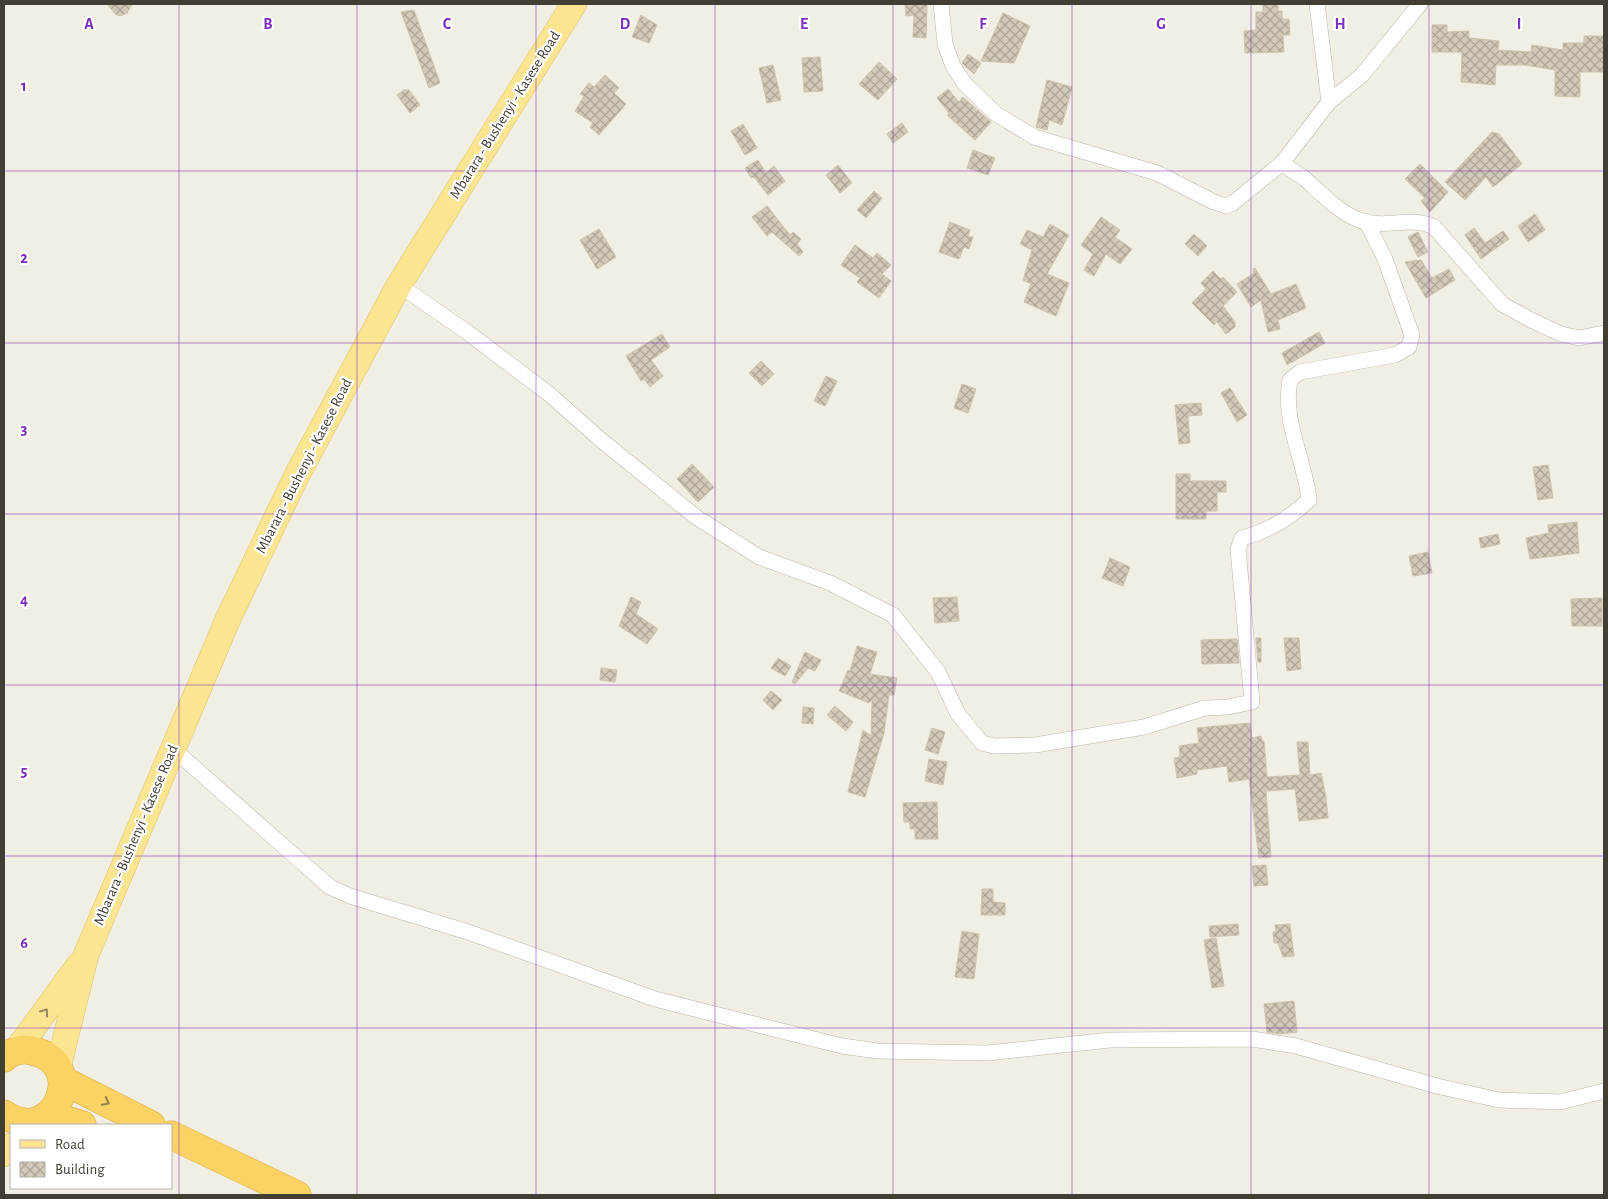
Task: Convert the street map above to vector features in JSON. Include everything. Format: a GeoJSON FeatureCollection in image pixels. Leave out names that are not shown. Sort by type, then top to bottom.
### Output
{"type":"FeatureCollection","features":[{"type":"Feature","properties":{"kind":"highway"},"geometry":{"type":"LineString","coordinates":[[8,1054],[28,1050],[40,1052],[50,1058],[60,1074],[63,1088],[59,1103],[37,1121]]}},
{"type":"Feature","properties":{"kind":"highway"},"geometry":{"type":"LineString","coordinates":[[60,1074],[149,1124]]}},
{"type":"Feature","properties":{"kind":"highway"},"geometry":{"type":"LineString","coordinates":[[4,1114],[21,1122],[37,1121],[71,1124]]}},
{"type":"Feature","properties":{"kind":"highway"},"geometry":{"type":"LineString","coordinates":[[172,1135],[297,1195]]}},
{"type":"Feature","properties":{"kind":"highway"},"geometry":{"type":"LineString","coordinates":[[172,1156],[260,1195]]}},
{"type":"Feature","properties":{"kind":"main road","name":"Mbarara - Bushenyi - Kasese Road"},"geometry":{"type":"LineString","coordinates":[[60,1074],[86,955],[228,619],[297,475],[399,286],[574,4]]}},
{"type":"Feature","properties":{"kind":"main road","name":"Mbarara - Bushenyi - Kasese Road"},"geometry":{"type":"LineString","coordinates":[[8,1054],[86,955]]}},
{"type":"Feature","properties":{"kind":"street"},"geometry":{"type":"LineString","coordinates":[[942,4],[945,44],[953,66],[964,83],[996,114],[1034,137],[1157,173],[1193,193],[1226,206],[1233,203],[1282,163],[1329,102],[1362,76],[1420,4]]}},
{"type":"Feature","properties":{"kind":"street"},"geometry":{"type":"LineString","coordinates":[[1318,4],[1329,102]]}},
{"type":"Feature","properties":{"kind":"street"},"geometry":{"type":"LineString","coordinates":[[1282,163],[1302,176],[1336,206],[1366,221],[1381,224],[1422,221],[1434,228],[1502,304],[1561,334],[1579,338],[1604,333]]}},
{"type":"Feature","properties":{"kind":"street"},"geometry":{"type":"LineString","coordinates":[[399,286],[467,332],[548,394],[600,440],[696,517],[759,557],[830,582],[893,615],[938,672],[958,714],[982,743],[994,746],[1035,746],[1144,727],[1205,708],[1228,708],[1252,702],[1238,549],[1242,538],[1262,533],[1292,515],[1309,500],[1308,487],[1296,446],[1287,394],[1290,380],[1300,372],[1395,355],[1409,347],[1412,335],[1385,259],[1366,221]]}},
{"type":"Feature","properties":{"kind":"street"},"geometry":{"type":"LineString","coordinates":[[172,748],[297,860],[336,890],[468,932],[655,999],[842,1046],[898,1052],[987,1053],[1110,1040],[1252,1039],[1296,1046],[1437,1086],[1499,1100],[1560,1102],[1604,1091]]}},
{"type":"Feature","properties":{"kind":"building"},"geometry":{"type":"Polygon","coordinates":[[[107,4],[132,4],[127,13],[120,16],[115,14],[107,4]]]}},
{"type":"Feature","properties":{"kind":"building"},"geometry":{"type":"Polygon","coordinates":[[[905,4],[927,4],[926,38],[913,37],[914,15],[906,16],[905,4]]]}},
{"type":"Feature","properties":{"kind":"building"},"geometry":{"type":"Polygon","coordinates":[[[1263,4],[1278,4],[1278,11],[1282,11],[1282,19],[1289,19],[1290,35],[1283,35],[1284,52],[1245,53],[1244,31],[1256,30],[1256,12],[1263,12],[1263,4]]]}},
{"type":"Feature","properties":{"kind":"building"},"geometry":{"type":"Polygon","coordinates":[[[414,10],[440,83],[429,88],[401,12],[414,10]]]}},
{"type":"Feature","properties":{"kind":"building"},"geometry":{"type":"Polygon","coordinates":[[[1003,13],[1030,26],[1014,63],[981,61],[1003,13]]]}},
{"type":"Feature","properties":{"kind":"building"},"geometry":{"type":"Polygon","coordinates":[[[641,15],[657,25],[649,43],[632,37],[641,15]]]}},
{"type":"Feature","properties":{"kind":"building"},"geometry":{"type":"Polygon","coordinates":[[[1432,25],[1447,25],[1447,32],[1469,31],[1469,38],[1499,41],[1498,50],[1531,52],[1532,45],[1563,50],[1563,43],[1584,43],[1584,36],[1604,36],[1604,72],[1580,72],[1580,97],[1555,96],[1555,70],[1525,65],[1496,65],[1495,85],[1461,82],[1462,52],[1432,52],[1432,25]]]}},
{"type":"Feature","properties":{"kind":"building"},"geometry":{"type":"Polygon","coordinates":[[[968,54],[981,63],[974,74],[962,63],[968,54]]]}},
{"type":"Feature","properties":{"kind":"building"},"geometry":{"type":"Polygon","coordinates":[[[820,57],[823,91],[804,92],[802,58],[820,57]]]}},
{"type":"Feature","properties":{"kind":"building"},"geometry":{"type":"Polygon","coordinates":[[[879,62],[897,79],[878,100],[859,84],[879,62]]]}},
{"type":"Feature","properties":{"kind":"building"},"geometry":{"type":"Polygon","coordinates":[[[773,65],[781,100],[767,103],[759,68],[773,65]]]}},
{"type":"Feature","properties":{"kind":"building"},"geometry":{"type":"Polygon","coordinates":[[[605,75],[619,88],[614,93],[626,104],[599,135],[590,127],[593,123],[575,111],[584,96],[580,94],[589,83],[594,87],[605,75]]]}},
{"type":"Feature","properties":{"kind":"building"},"geometry":{"type":"Polygon","coordinates":[[[1047,80],[1072,87],[1062,125],[1049,120],[1047,130],[1036,127],[1047,80]]]}},
{"type":"Feature","properties":{"kind":"building"},"geometry":{"type":"Polygon","coordinates":[[[948,89],[959,102],[963,97],[991,122],[975,140],[947,115],[949,113],[937,98],[948,89]]]}},
{"type":"Feature","properties":{"kind":"building"},"geometry":{"type":"Polygon","coordinates":[[[404,90],[409,90],[420,105],[410,113],[397,95],[404,90]]]}},
{"type":"Feature","properties":{"kind":"building"},"geometry":{"type":"Polygon","coordinates":[[[902,123],[908,132],[893,143],[887,134],[902,123]]]}},
{"type":"Feature","properties":{"kind":"building"},"geometry":{"type":"Polygon","coordinates":[[[743,124],[757,148],[745,155],[731,131],[743,124]]]}},
{"type":"Feature","properties":{"kind":"building"},"geometry":{"type":"Polygon","coordinates":[[[1492,132],[1499,134],[1522,164],[1493,187],[1486,177],[1465,200],[1445,182],[1492,132]]]}},
{"type":"Feature","properties":{"kind":"building"},"geometry":{"type":"Polygon","coordinates":[[[973,150],[995,158],[988,175],[967,168],[973,150]]]}},
{"type":"Feature","properties":{"kind":"building"},"geometry":{"type":"Polygon","coordinates":[[[758,160],[766,173],[774,166],[785,181],[768,195],[754,177],[751,178],[745,168],[758,160]]]}},
{"type":"Feature","properties":{"kind":"building"},"geometry":{"type":"Polygon","coordinates":[[[1420,164],[1448,192],[1430,212],[1421,201],[1425,198],[1405,179],[1420,164]]]}},
{"type":"Feature","properties":{"kind":"building"},"geometry":{"type":"Polygon","coordinates":[[[838,165],[852,183],[840,193],[826,175],[838,165]]]}},
{"type":"Feature","properties":{"kind":"building"},"geometry":{"type":"Polygon","coordinates":[[[874,191],[882,198],[866,218],[857,210],[874,191]]]}},
{"type":"Feature","properties":{"kind":"building"},"geometry":{"type":"Polygon","coordinates":[[[767,206],[790,235],[793,232],[801,239],[797,244],[803,252],[799,256],[772,232],[767,236],[752,217],[767,206]]]}},
{"type":"Feature","properties":{"kind":"building"},"geometry":{"type":"Polygon","coordinates":[[[1535,214],[1545,230],[1528,242],[1518,226],[1535,214]]]}},
{"type":"Feature","properties":{"kind":"building"},"geometry":{"type":"Polygon","coordinates":[[[1101,217],[1120,230],[1115,237],[1132,249],[1120,264],[1106,254],[1094,276],[1084,270],[1093,254],[1081,245],[1101,217]]]}},
{"type":"Feature","properties":{"kind":"building"},"geometry":{"type":"Polygon","coordinates":[[[950,222],[970,230],[968,236],[973,237],[969,249],[964,247],[959,259],[939,252],[950,222]]]}},
{"type":"Feature","properties":{"kind":"building"},"geometry":{"type":"Polygon","coordinates":[[[1050,224],[1069,235],[1047,274],[1069,283],[1056,316],[1024,302],[1031,284],[1023,280],[1032,250],[1020,244],[1027,230],[1043,237],[1050,224]]]}},
{"type":"Feature","properties":{"kind":"building"},"geometry":{"type":"Polygon","coordinates":[[[1474,228],[1485,243],[1503,231],[1509,239],[1481,259],[1465,235],[1474,228]]]}},
{"type":"Feature","properties":{"kind":"building"},"geometry":{"type":"Polygon","coordinates":[[[599,229],[616,257],[597,269],[580,240],[599,229]]]}},
{"type":"Feature","properties":{"kind":"building"},"geometry":{"type":"Polygon","coordinates":[[[1418,232],[1428,252],[1418,257],[1408,237],[1418,232]]]}},
{"type":"Feature","properties":{"kind":"building"},"geometry":{"type":"Polygon","coordinates":[[[1194,234],[1207,246],[1198,256],[1185,244],[1194,234]]]}},
{"type":"Feature","properties":{"kind":"building"},"geometry":{"type":"Polygon","coordinates":[[[855,245],[873,258],[877,253],[891,265],[882,274],[891,281],[879,298],[857,282],[860,278],[841,265],[855,245]]]}},
{"type":"Feature","properties":{"kind":"building"},"geometry":{"type":"Polygon","coordinates":[[[1421,260],[1432,278],[1449,269],[1455,280],[1426,298],[1405,262],[1421,260]]]}},
{"type":"Feature","properties":{"kind":"building"},"geometry":{"type":"Polygon","coordinates":[[[1255,268],[1271,294],[1296,284],[1306,308],[1278,320],[1280,329],[1268,332],[1261,300],[1251,307],[1237,284],[1254,273],[1253,269],[1255,268]]]}},
{"type":"Feature","properties":{"kind":"building"},"geometry":{"type":"Polygon","coordinates":[[[1213,271],[1221,279],[1223,277],[1237,292],[1223,306],[1235,322],[1235,327],[1226,334],[1217,322],[1214,325],[1192,303],[1206,289],[1201,283],[1213,271]]]}},
{"type":"Feature","properties":{"kind":"building"},"geometry":{"type":"Polygon","coordinates":[[[1319,332],[1325,343],[1287,365],[1282,353],[1319,332]]]}},
{"type":"Feature","properties":{"kind":"building"},"geometry":{"type":"Polygon","coordinates":[[[662,334],[670,347],[651,360],[663,376],[650,387],[644,379],[641,381],[626,356],[662,334]]]}},
{"type":"Feature","properties":{"kind":"building"},"geometry":{"type":"Polygon","coordinates":[[[761,361],[774,374],[762,386],[749,373],[761,361]]]}},
{"type":"Feature","properties":{"kind":"building"},"geometry":{"type":"Polygon","coordinates":[[[826,376],[837,381],[825,406],[814,401],[826,376]]]}},
{"type":"Feature","properties":{"kind":"building"},"geometry":{"type":"Polygon","coordinates":[[[962,384],[976,389],[968,413],[954,408],[962,384]]]}},
{"type":"Feature","properties":{"kind":"building"},"geometry":{"type":"Polygon","coordinates":[[[1230,388],[1247,415],[1237,422],[1221,393],[1230,388]]]}},
{"type":"Feature","properties":{"kind":"building"},"geometry":{"type":"Polygon","coordinates":[[[1201,403],[1202,415],[1188,416],[1190,443],[1179,444],[1175,405],[1201,403]]]}},
{"type":"Feature","properties":{"kind":"building"},"geometry":{"type":"Polygon","coordinates":[[[692,464],[714,487],[698,502],[677,479],[692,464]]]}},
{"type":"Feature","properties":{"kind":"building"},"geometry":{"type":"Polygon","coordinates":[[[1548,465],[1553,498],[1538,500],[1533,467],[1548,465]]]}},
{"type":"Feature","properties":{"kind":"building"},"geometry":{"type":"Polygon","coordinates":[[[1176,474],[1190,474],[1190,481],[1226,481],[1226,492],[1217,492],[1217,511],[1206,511],[1206,519],[1176,519],[1176,474]]]}},
{"type":"Feature","properties":{"kind":"building"},"geometry":{"type":"Polygon","coordinates":[[[1577,522],[1579,553],[1530,559],[1526,538],[1549,533],[1548,525],[1577,522]]]}},
{"type":"Feature","properties":{"kind":"building"},"geometry":{"type":"Polygon","coordinates":[[[1498,534],[1500,544],[1481,548],[1479,538],[1498,534]]]}},
{"type":"Feature","properties":{"kind":"building"},"geometry":{"type":"Polygon","coordinates":[[[1428,552],[1432,573],[1413,576],[1409,556],[1428,552]]]}},
{"type":"Feature","properties":{"kind":"building"},"geometry":{"type":"Polygon","coordinates":[[[1110,558],[1130,567],[1123,586],[1102,578],[1110,558]]]}},
{"type":"Feature","properties":{"kind":"building"},"geometry":{"type":"Polygon","coordinates":[[[631,597],[641,602],[636,614],[658,629],[647,644],[619,626],[631,597]]]}},
{"type":"Feature","properties":{"kind":"building"},"geometry":{"type":"Polygon","coordinates":[[[957,597],[959,621],[935,623],[933,598],[957,597]]]}},
{"type":"Feature","properties":{"kind":"building"},"geometry":{"type":"Polygon","coordinates":[[[1602,598],[1602,626],[1572,626],[1571,599],[1602,598]]]}},
{"type":"Feature","properties":{"kind":"building"},"geometry":{"type":"Polygon","coordinates":[[[1256,638],[1261,638],[1261,662],[1258,662],[1256,638]]]}},
{"type":"Feature","properties":{"kind":"building"},"geometry":{"type":"Polygon","coordinates":[[[1284,638],[1299,638],[1301,669],[1287,671],[1284,638]]]}},
{"type":"Feature","properties":{"kind":"building"},"geometry":{"type":"Polygon","coordinates":[[[1237,639],[1239,663],[1202,664],[1201,640],[1237,639]]]}},
{"type":"Feature","properties":{"kind":"building"},"geometry":{"type":"Polygon","coordinates":[[[857,646],[877,652],[870,674],[897,678],[894,695],[889,695],[884,733],[865,797],[848,792],[863,730],[871,736],[872,700],[869,703],[839,691],[848,670],[850,671],[857,646]]]}},
{"type":"Feature","properties":{"kind":"building"},"geometry":{"type":"Polygon","coordinates":[[[805,652],[821,660],[815,671],[808,668],[795,684],[792,682],[805,652]]]}},
{"type":"Feature","properties":{"kind":"building"},"geometry":{"type":"Polygon","coordinates":[[[778,658],[791,666],[785,676],[771,668],[778,658]]]}},
{"type":"Feature","properties":{"kind":"building"},"geometry":{"type":"Polygon","coordinates":[[[601,668],[617,670],[615,682],[600,680],[601,668]]]}},
{"type":"Feature","properties":{"kind":"building"},"geometry":{"type":"Polygon","coordinates":[[[771,691],[782,700],[773,710],[763,700],[771,691]]]}},
{"type":"Feature","properties":{"kind":"building"},"geometry":{"type":"Polygon","coordinates":[[[835,706],[853,722],[846,731],[827,715],[835,706]]]}},
{"type":"Feature","properties":{"kind":"building"},"geometry":{"type":"Polygon","coordinates":[[[803,707],[814,708],[813,724],[802,723],[803,707]]]}},
{"type":"Feature","properties":{"kind":"building"},"geometry":{"type":"Polygon","coordinates":[[[1250,723],[1252,738],[1261,736],[1262,741],[1264,741],[1267,777],[1300,775],[1297,742],[1308,742],[1310,775],[1321,773],[1326,797],[1328,818],[1299,821],[1295,789],[1266,791],[1271,857],[1259,858],[1249,779],[1229,782],[1227,766],[1197,770],[1197,774],[1177,778],[1174,758],[1180,757],[1179,746],[1199,743],[1197,728],[1250,723]]]}},
{"type":"Feature","properties":{"kind":"building"},"geometry":{"type":"Polygon","coordinates":[[[932,728],[945,732],[938,754],[925,750],[932,728]]]}},
{"type":"Feature","properties":{"kind":"building"},"geometry":{"type":"Polygon","coordinates":[[[929,759],[947,762],[943,785],[925,781],[929,759]]]}},
{"type":"Feature","properties":{"kind":"building"},"geometry":{"type":"Polygon","coordinates":[[[937,802],[938,839],[915,839],[915,829],[910,829],[910,822],[904,822],[903,803],[937,802]]]}},
{"type":"Feature","properties":{"kind":"building"},"geometry":{"type":"Polygon","coordinates":[[[1266,865],[1268,885],[1254,886],[1252,866],[1266,865]]]}},
{"type":"Feature","properties":{"kind":"building"},"geometry":{"type":"Polygon","coordinates":[[[982,889],[993,889],[993,902],[1005,903],[1005,915],[981,915],[982,889]]]}},
{"type":"Feature","properties":{"kind":"building"},"geometry":{"type":"Polygon","coordinates":[[[1238,924],[1239,935],[1210,937],[1209,926],[1238,924]]]}},
{"type":"Feature","properties":{"kind":"building"},"geometry":{"type":"Polygon","coordinates":[[[1290,924],[1294,956],[1283,957],[1278,943],[1274,943],[1273,932],[1276,932],[1275,925],[1290,924]]]}},
{"type":"Feature","properties":{"kind":"building"},"geometry":{"type":"Polygon","coordinates":[[[962,931],[979,934],[974,979],[955,977],[962,931]]]}},
{"type":"Feature","properties":{"kind":"building"},"geometry":{"type":"Polygon","coordinates":[[[1216,938],[1224,986],[1212,988],[1204,940],[1216,938]]]}},
{"type":"Feature","properties":{"kind":"building"},"geometry":{"type":"Polygon","coordinates":[[[1294,1001],[1297,1032],[1279,1034],[1267,1032],[1264,1004],[1294,1001]]]}}]}
